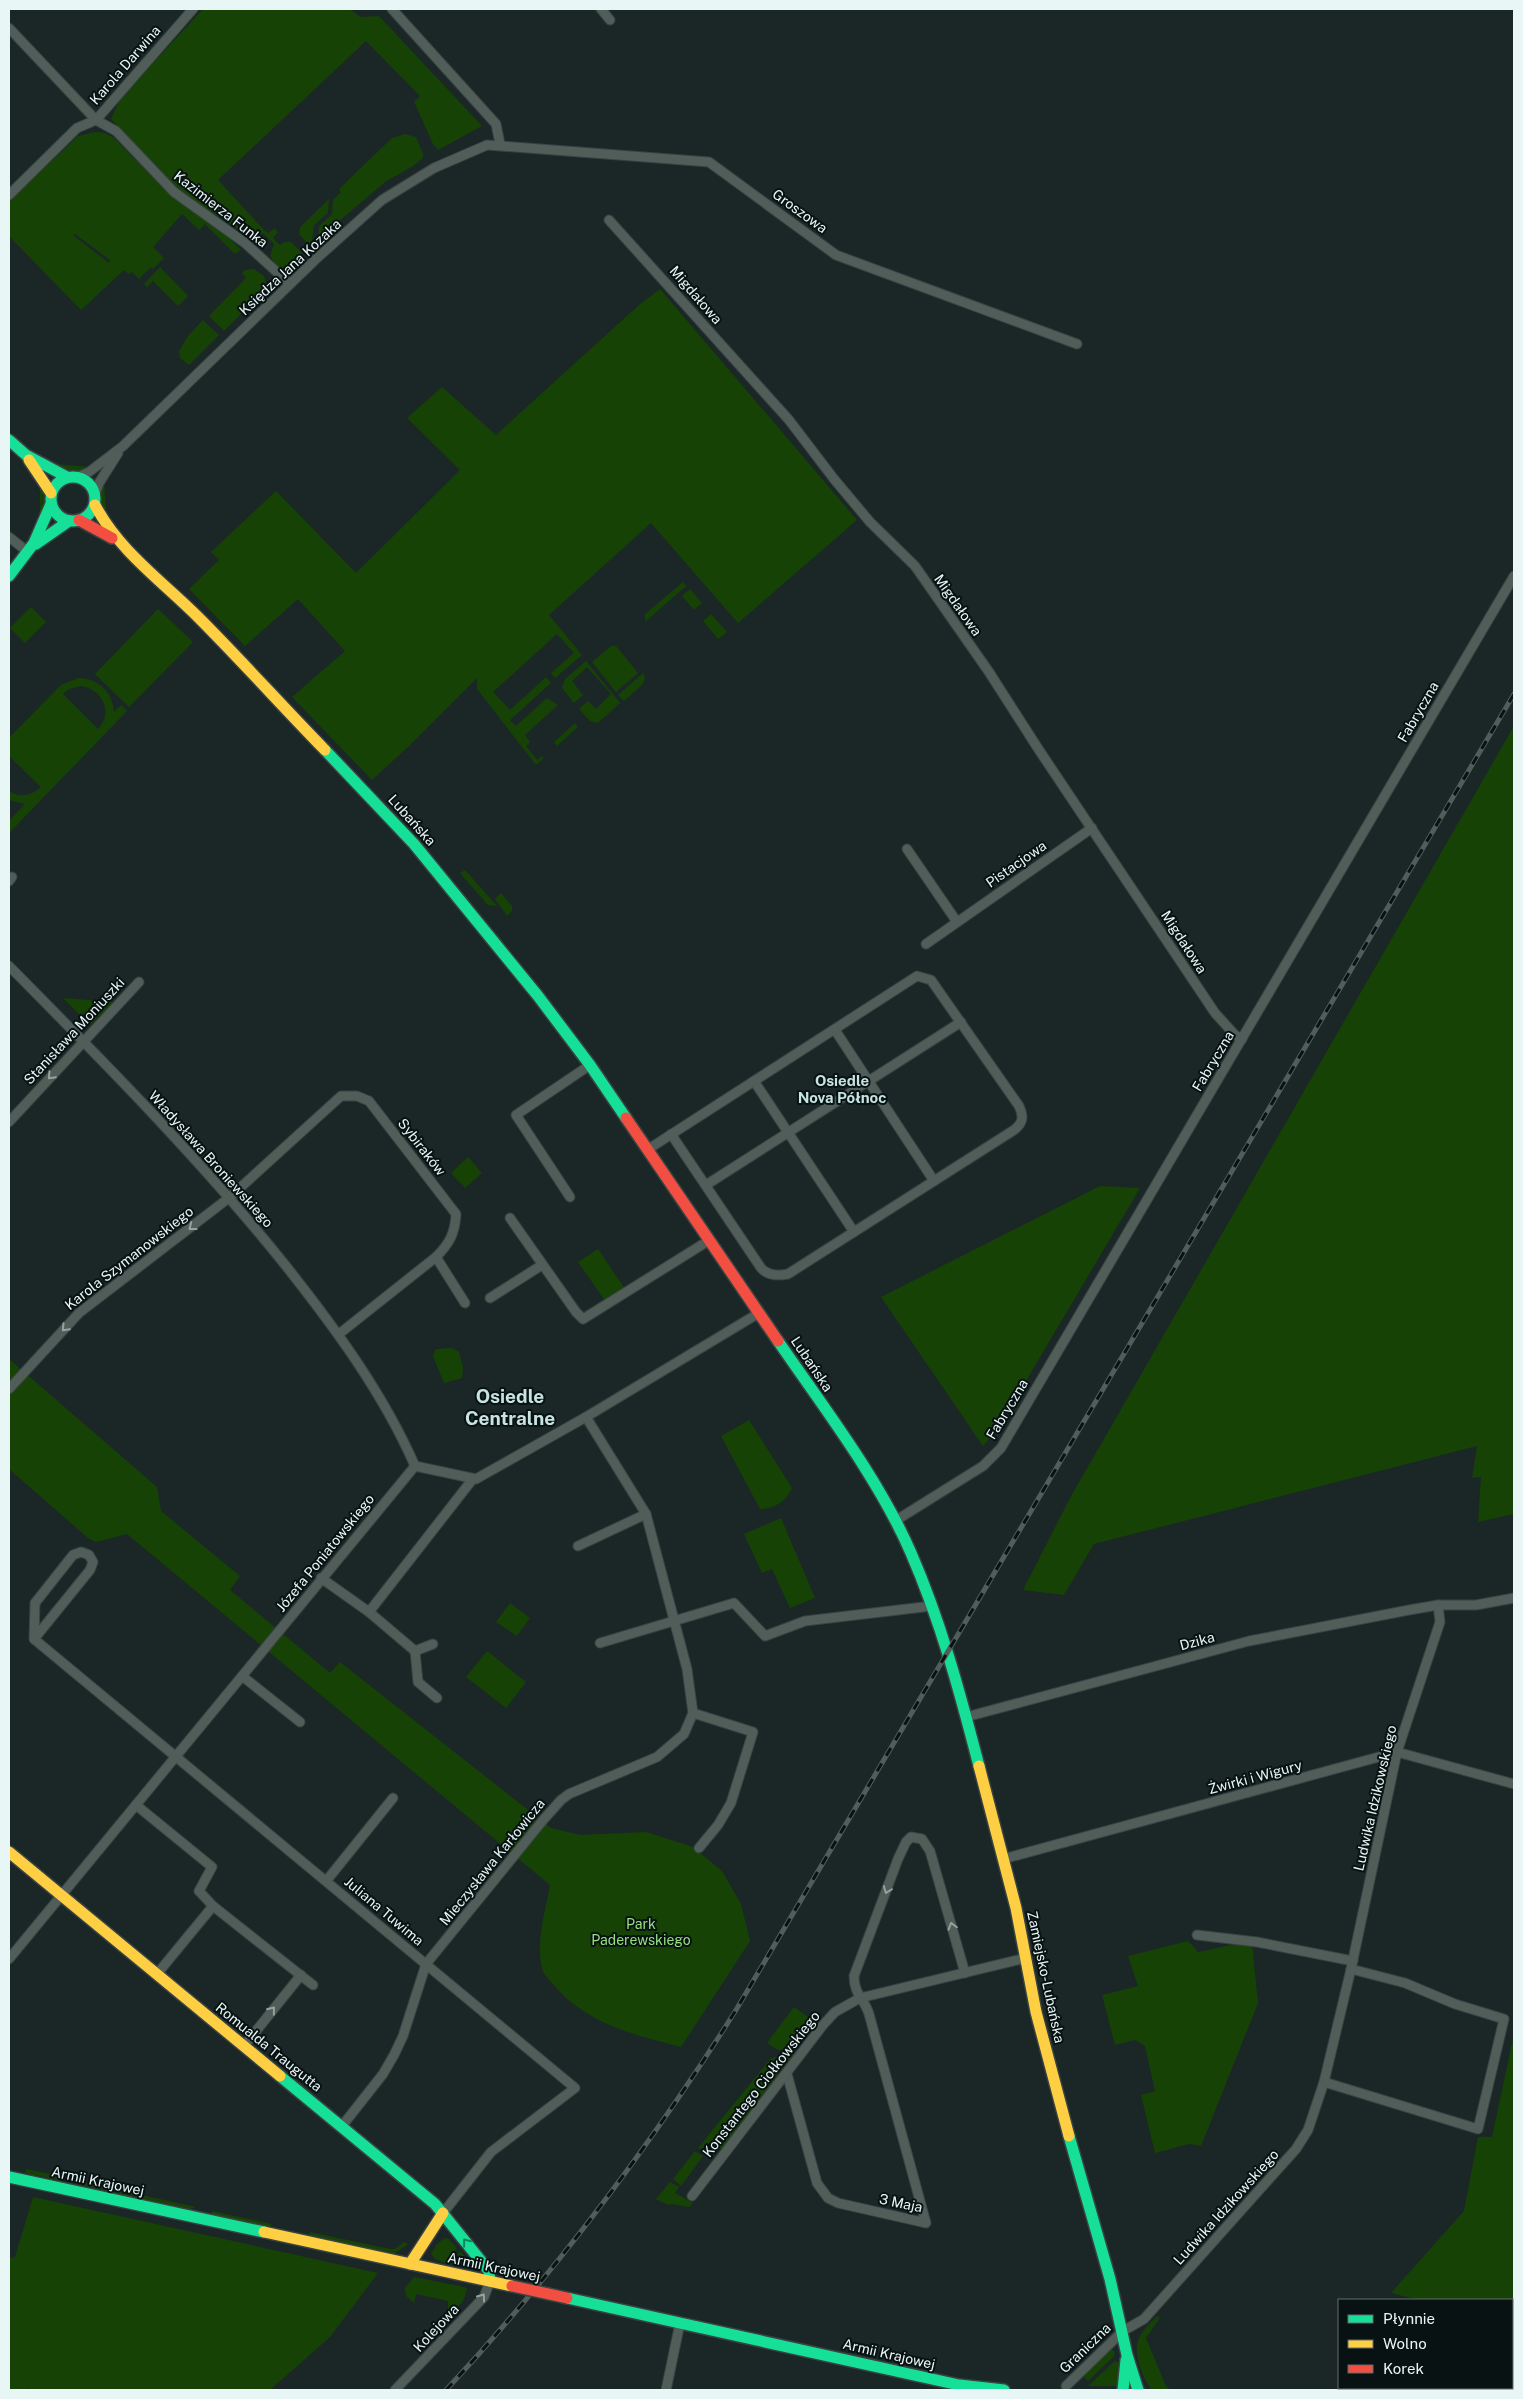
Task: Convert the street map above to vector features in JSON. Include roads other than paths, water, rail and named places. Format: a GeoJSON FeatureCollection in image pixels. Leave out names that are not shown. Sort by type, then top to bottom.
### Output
{"type":"FeatureCollection","features":[{"type":"Feature","properties":{"kind":"main road"},"geometry":{"type":"LineString","coordinates":[[9,440],[26,456],[58,515],[74,521]]}},
{"type":"Feature","properties":{"kind":"main road"},"geometry":{"type":"LineString","coordinates":[[26,456],[90,484],[95,499],[88,516],[74,521],[31,549]]}},
{"type":"Feature","properties":{"kind":"main road"},"geometry":{"type":"LineString","coordinates":[[9,576],[31,549],[48,517],[51,499],[59,482],[72,477]]}},
{"type":"Feature","properties":{"kind":"main road","name":"Lubańska"},"geometry":{"type":"LineString","coordinates":[[95,499],[105,524],[119,542],[198,617],[414,844],[506,955],[590,1065],[708,1241],[859,1460],[895,1521],[932,1606]]}},
{"type":"Feature","properties":{"kind":"main road","name":"Lubańska"},"geometry":{"type":"LineString","coordinates":[[74,521],[119,542]]}},
{"type":"Feature","properties":{"kind":"main road","name":"Zamiejsko-Lubańska"},"geometry":{"type":"LineString","coordinates":[[932,1606],[949,1652],[1004,1859],[1036,2012],[1051,2073],[1138,2390]]}},
{"type":"Feature","properties":{"kind":"main road","name":"Romualda Traugutta"},"geometry":{"type":"LineString","coordinates":[[9,1852],[342,2126],[444,2213],[489,2271],[490,2281]]}},
{"type":"Feature","properties":{"kind":"main road","name":"Armii Krajowej"},"geometry":{"type":"LineString","coordinates":[[9,2177],[490,2281],[975,2389],[1004,2390]]}},
{"type":"Feature","properties":{"kind":"main road"},"geometry":{"type":"LineString","coordinates":[[410,2264],[444,2213]]}},
{"type":"Feature","properties":{"kind":"main road","name":"Zamiejsko-Lubańska"},"geometry":{"type":"LineString","coordinates":[[1123,2390],[1127,2355]]}},
{"type":"Feature","properties":{"kind":"street","name":"Karola Darwina"},"geometry":{"type":"LineString","coordinates":[[9,195],[77,128],[96,120],[193,9]]}},
{"type":"Feature","properties":{"kind":"street"},"geometry":{"type":"LineString","coordinates":[[392,9],[496,124],[500,144]]}},
{"type":"Feature","properties":{"kind":"street"},"geometry":{"type":"LineString","coordinates":[[601,9],[610,20]]}},
{"type":"Feature","properties":{"kind":"street","name":"Kazimierza Funka"},"geometry":{"type":"LineString","coordinates":[[9,28],[96,120],[116,131],[174,192],[245,242],[290,284]]}},
{"type":"Feature","properties":{"kind":"street","name":"Księdza Jana Kozaka"},"geometry":{"type":"LineString","coordinates":[[72,477],[89,472],[123,446],[290,284],[382,200],[434,168],[487,145],[500,144]]}},
{"type":"Feature","properties":{"kind":"street","name":"Groszowa"},"geometry":{"type":"LineString","coordinates":[[500,144],[522,149],[709,162],[836,255],[1077,344]]}},
{"type":"Feature","properties":{"kind":"street","name":"Migdałowa"},"geometry":{"type":"LineString","coordinates":[[609,220],[788,420],[834,480],[870,522],[915,566],[989,672],[1215,1013],[1235,1035],[1242,1039]]}},
{"type":"Feature","properties":{"kind":"street","name":"Księdza Jana Kozaka"},"geometry":{"type":"LineString","coordinates":[[95,499],[99,483],[123,446]]}},
{"type":"Feature","properties":{"kind":"street"},"geometry":{"type":"LineString","coordinates":[[9,537],[31,549]]}},
{"type":"Feature","properties":{"kind":"street","name":"Fabryczna"},"geometry":{"type":"LineString","coordinates":[[895,1521],[983,1466],[1001,1448],[1514,576]]}},
{"type":"Feature","properties":{"kind":"street","name":"Pistacjowa"},"geometry":{"type":"LineString","coordinates":[[926,944],[1092,828]]}},
{"type":"Feature","properties":{"kind":"street"},"geometry":{"type":"LineString","coordinates":[[907,849],[957,922]]}},
{"type":"Feature","properties":{"kind":"street","name":"Władysława Broniewskiego"},"geometry":{"type":"LineString","coordinates":[[9,966],[84,1041],[230,1197],[339,1334],[398,1432],[415,1466]]}},
{"type":"Feature","properties":{"kind":"street"},"geometry":{"type":"LineString","coordinates":[[647,1150],[671,1134],[754,1081],[835,1030],[913,978],[922,976],[931,980],[961,1022],[1019,1106],[1023,1118],[1014,1130],[788,1274],[772,1275],[761,1268],[671,1134]]}},
{"type":"Feature","properties":{"kind":"street","name":"Stanisława Moniuszki"},"geometry":{"type":"LineString","coordinates":[[9,1122],[139,982]]}},
{"type":"Feature","properties":{"kind":"street"},"geometry":{"type":"LineString","coordinates":[[706,1185],[961,1022]]}},
{"type":"Feature","properties":{"kind":"street"},"geometry":{"type":"LineString","coordinates":[[835,1030],[934,1181]]}},
{"type":"Feature","properties":{"kind":"street"},"geometry":{"type":"LineString","coordinates":[[570,1197],[516,1115],[590,1065]]}},
{"type":"Feature","properties":{"kind":"street"},"geometry":{"type":"LineString","coordinates":[[754,1081],[854,1232]]}},
{"type":"Feature","properties":{"kind":"street","name":"Sybiraków"},"geometry":{"type":"LineString","coordinates":[[230,1197],[341,1096],[357,1096],[369,1101],[456,1214],[454,1235],[436,1257],[339,1334]]}},
{"type":"Feature","properties":{"kind":"street","name":"Karola Szymanowskiego"},"geometry":{"type":"LineString","coordinates":[[9,1389],[79,1313],[230,1197]]}},
{"type":"Feature","properties":{"kind":"street"},"geometry":{"type":"LineString","coordinates":[[510,1218],[576,1312],[584,1319],[708,1241]]}},
{"type":"Feature","properties":{"kind":"street"},"geometry":{"type":"LineString","coordinates":[[436,1257],[465,1303]]}},
{"type":"Feature","properties":{"kind":"street"},"geometry":{"type":"LineString","coordinates":[[490,1298],[542,1265]]}},
{"type":"Feature","properties":{"kind":"street"},"geometry":{"type":"LineString","coordinates":[[369,1612],[472,1480],[487,1474],[586,1417],[759,1313]]}},
{"type":"Feature","properties":{"kind":"street"},"geometry":{"type":"LineString","coordinates":[[586,1417],[646,1514],[691,1689],[693,1713],[753,1732],[732,1803],[718,1825],[699,1848]]}},
{"type":"Feature","properties":{"kind":"street"},"geometry":{"type":"LineString","coordinates":[[415,1466],[472,1480]]}},
{"type":"Feature","properties":{"kind":"street","name":"Józefa Poniatowskiego"},"geometry":{"type":"LineString","coordinates":[[9,1959],[415,1466]]}},
{"type":"Feature","properties":{"kind":"street"},"geometry":{"type":"LineString","coordinates":[[578,1546],[646,1514]]}},
{"type":"Feature","properties":{"kind":"street"},"geometry":{"type":"LineString","coordinates":[[81,1552],[89,1555],[94,1562],[90,1570],[34,1639],[35,1603],[73,1555],[81,1552]]}},
{"type":"Feature","properties":{"kind":"street"},"geometry":{"type":"LineString","coordinates":[[321,1578],[369,1612],[415,1651],[418,1682],[437,1698]]}},
{"type":"Feature","properties":{"kind":"street","name":"Dzika"},"geometry":{"type":"LineString","coordinates":[[966,1717],[1249,1641],[1438,1606],[1476,1605],[1514,1598]]}},
{"type":"Feature","properties":{"kind":"street"},"geometry":{"type":"LineString","coordinates":[[600,1643],[734,1603],[765,1636],[805,1621],[932,1606]]}},
{"type":"Feature","properties":{"kind":"street","name":"Ludwika Idzikowskiego"},"geometry":{"type":"LineString","coordinates":[[1123,2331],[1144,2319],[1296,2149],[1308,2130],[1324,2082],[1352,1965],[1397,1752],[1440,1622],[1438,1606]]}},
{"type":"Feature","properties":{"kind":"street","name":"Juliana Tuwima"},"geometry":{"type":"LineString","coordinates":[[34,1639],[327,1880],[575,2088],[491,2152],[444,2213]]}},
{"type":"Feature","properties":{"kind":"street"},"geometry":{"type":"LineString","coordinates":[[415,1651],[433,1644]]}},
{"type":"Feature","properties":{"kind":"street"},"geometry":{"type":"LineString","coordinates":[[242,1676],[300,1722]]}},
{"type":"Feature","properties":{"kind":"street","name":"Mieczysława Karłowicza"},"geometry":{"type":"LineString","coordinates":[[342,2126],[383,2074],[394,2054],[403,2036],[426,1964],[561,1800],[569,1794],[657,1756],[684,1734],[693,1713]]}},
{"type":"Feature","properties":{"kind":"street"},"geometry":{"type":"LineString","coordinates":[[1397,1752],[1514,1784]]}},
{"type":"Feature","properties":{"kind":"street","name":"Żwirki i Wigury"},"geometry":{"type":"LineString","coordinates":[[1004,1859],[1397,1752]]}},
{"type":"Feature","properties":{"kind":"street"},"geometry":{"type":"LineString","coordinates":[[327,1880],[393,1798]]}},
{"type":"Feature","properties":{"kind":"street"},"geometry":{"type":"LineString","coordinates":[[136,1805],[212,1867],[199,1891],[213,1906],[313,1985]]}},
{"type":"Feature","properties":{"kind":"street"},"geometry":{"type":"LineString","coordinates":[[860,1998],[854,1988],[854,1976],[898,1860],[906,1842],[911,1837],[922,1839],[930,1851],[965,1973]]}},
{"type":"Feature","properties":{"kind":"street"},"geometry":{"type":"LineString","coordinates":[[157,1974],[213,1906]]}},
{"type":"Feature","properties":{"kind":"street"},"geometry":{"type":"LineString","coordinates":[[1197,1935],[1257,1942],[1352,1965],[1405,1983],[1455,2004],[1504,2019],[1478,2129],[1324,2082]]}},
{"type":"Feature","properties":{"kind":"street","name":"Konstantego Ciołkowskiego"},"geometry":{"type":"LineString","coordinates":[[692,2196],[835,2012],[860,1998],[1026,1958]]}},
{"type":"Feature","properties":{"kind":"street"},"geometry":{"type":"LineString","coordinates":[[244,2046],[301,1975]]}},
{"type":"Feature","properties":{"kind":"street","name":"3 Maja"},"geometry":{"type":"LineString","coordinates":[[787,2074],[817,2183],[822,2192],[838,2203],[926,2223],[870,2014],[866,2004],[860,1998]]}},
{"type":"Feature","properties":{"kind":"street","name":"Kolejowa"},"geometry":{"type":"LineString","coordinates":[[395,2390],[484,2297],[490,2281]]}},
{"type":"Feature","properties":{"kind":"street"},"geometry":{"type":"LineString","coordinates":[[666,2390],[680,2323]]}},
{"type":"Feature","properties":{"kind":"street","name":"Graniczna"},"geometry":{"type":"LineString","coordinates":[[1066,2386],[1123,2331]]}},
{"type":"Feature","properties":{"kind":"railway"},"geometry":{"type":"LineString","coordinates":[[446,2390],[525,2300],[600,2207],[670,2110],[736,2010],[1514,694]]}},
{"type":"Feature","properties":{"kind":"district","name":"Osiedle Nova Północ"},"geometry":{"type":"Point","coordinates":[842,1090]}},
{"type":"Feature","properties":{"kind":"district","name":"Osiedle Centralne"},"geometry":{"type":"Point","coordinates":[510,1407]}},
{"type":"Feature","properties":{"kind":"park label","name":"Park Paderewskiego"},"geometry":{"type":"Point","coordinates":[641,1932]}}]}
